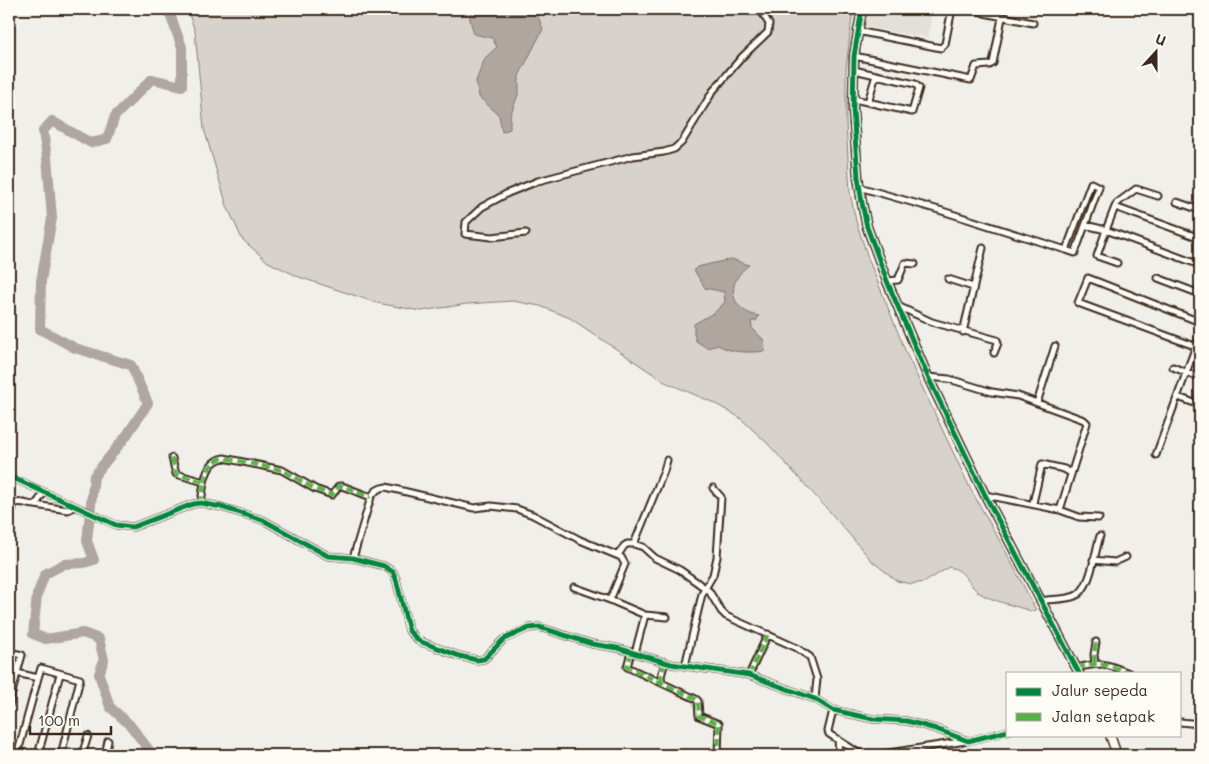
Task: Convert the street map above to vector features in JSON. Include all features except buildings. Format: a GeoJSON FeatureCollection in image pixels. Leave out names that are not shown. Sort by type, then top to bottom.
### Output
{"type":"FeatureCollection","features":[{"type":"Feature","properties":{"kind":"street"},"geometry":{"type":"LineString","coordinates":[[526,233],[492,238],[465,234],[466,222],[482,207],[508,193],[548,178],[634,156],[664,152],[682,142],[713,92],[742,57],[768,32],[769,24],[760,9]]}},
{"type":"Feature","properties":{"kind":"street"},"geometry":{"type":"LineString","coordinates":[[862,9],[854,56],[854,99],[859,187],[867,226],[887,281],[900,307],[928,377],[985,495],[1078,671],[1095,663],[1109,665],[1126,672]]}},
{"type":"Feature","properties":{"kind":"street"},"geometry":{"type":"LineString","coordinates":[[857,31],[941,48],[945,44],[952,9]]}},
{"type":"Feature","properties":{"kind":"street"},"geometry":{"type":"LineString","coordinates":[[975,9],[978,12],[1002,18],[1033,23]]}},
{"type":"Feature","properties":{"kind":"street"},"geometry":{"type":"LineString","coordinates":[[854,56],[971,80],[976,66],[988,66],[993,63],[1002,18]]}},
{"type":"Feature","properties":{"kind":"street"},"geometry":{"type":"LineString","coordinates":[[854,70],[918,86],[919,88],[913,111],[909,112],[854,99]]}},
{"type":"Feature","properties":{"kind":"street"},"geometry":{"type":"LineString","coordinates":[[868,102],[876,75]]}},
{"type":"Feature","properties":{"kind":"street"},"geometry":{"type":"LineString","coordinates":[[859,187],[1075,253],[1099,187],[1090,183],[1066,250]]}},
{"type":"Feature","properties":{"kind":"street"},"geometry":{"type":"LineString","coordinates":[[1117,263],[1096,256],[1117,203],[1136,189],[1158,196]]}},
{"type":"Feature","properties":{"kind":"street"},"geometry":{"type":"LineString","coordinates":[[1177,202],[1200,210]]}},
{"type":"Feature","properties":{"kind":"street"},"geometry":{"type":"LineString","coordinates":[[1115,207],[1200,238]]}},
{"type":"Feature","properties":{"kind":"street"},"geometry":{"type":"LineString","coordinates":[[1085,225],[1106,230],[1200,265]]}},
{"type":"Feature","properties":{"kind":"street"},"geometry":{"type":"LineString","coordinates":[[963,332],[983,248]]}},
{"type":"Feature","properties":{"kind":"street"},"geometry":{"type":"LineString","coordinates":[[887,281],[898,280],[905,263],[915,264]]}},
{"type":"Feature","properties":{"kind":"street"},"geometry":{"type":"LineString","coordinates":[[1199,347],[1078,303],[1088,278],[1200,322]]}},
{"type":"Feature","properties":{"kind":"street"},"geometry":{"type":"LineString","coordinates":[[1158,278],[1200,294]]}},
{"type":"Feature","properties":{"kind":"street"},"geometry":{"type":"LineString","coordinates":[[948,279],[973,287]]}},
{"type":"Feature","properties":{"kind":"street"},"geometry":{"type":"LineString","coordinates":[[900,307],[932,322],[997,340],[998,343],[994,353]]}},
{"type":"Feature","properties":{"kind":"street"},"geometry":{"type":"LineString","coordinates":[[1156,455],[1194,355],[1199,347],[1200,334]]}},
{"type":"Feature","properties":{"kind":"street"},"geometry":{"type":"LineString","coordinates":[[1037,403],[1055,346]]}},
{"type":"Feature","properties":{"kind":"street"},"geometry":{"type":"LineString","coordinates":[[1173,367],[1200,378]]}},
{"type":"Feature","properties":{"kind":"street"},"geometry":{"type":"LineString","coordinates":[[928,377],[949,379],[992,392],[1018,396],[1084,420],[1087,423],[1060,510]]}},
{"type":"Feature","properties":{"kind":"street"},"geometry":{"type":"LineString","coordinates":[[1178,397],[1200,405]]}},
{"type":"Feature","properties":{"kind":"street"},"geometry":{"type":"LineString","coordinates":[[172,458],[176,474],[204,482]]}},
{"type":"Feature","properties":{"kind":"street"},"geometry":{"type":"LineString","coordinates":[[201,503],[207,470],[216,461],[224,458],[282,470],[315,489],[332,495],[339,486],[342,486],[371,497]]}},
{"type":"Feature","properties":{"kind":"street"},"geometry":{"type":"LineString","coordinates":[[634,544],[666,467],[667,460]]}},
{"type":"Feature","properties":{"kind":"street"},"geometry":{"type":"LineString","coordinates":[[1033,504],[1042,464],[1064,469],[1071,473]]}},
{"type":"Feature","properties":{"kind":"street"},"geometry":{"type":"LineString","coordinates":[[9,476],[116,526],[133,527],[179,508],[201,503],[252,515],[328,556],[353,558],[384,566],[393,572],[409,631],[419,641],[459,656],[477,660],[484,659],[501,641],[534,627],[539,627],[592,644],[633,652],[665,662],[748,674],[815,699],[833,710],[872,719],[907,721],[968,741]]}},
{"type":"Feature","properties":{"kind":"street"},"geometry":{"type":"LineString","coordinates":[[353,558],[371,497],[376,490],[386,487],[474,508],[491,506],[518,509],[580,540],[618,555],[625,564],[610,600]]}},
{"type":"Feature","properties":{"kind":"street"},"geometry":{"type":"LineString","coordinates":[[684,666],[702,594],[714,574],[721,500],[720,494],[713,488]]}},
{"type":"Feature","properties":{"kind":"street"},"geometry":{"type":"LineString","coordinates":[[34,505],[38,504],[44,493]]}},
{"type":"Feature","properties":{"kind":"street"},"geometry":{"type":"LineString","coordinates":[[985,495],[1060,510],[1079,517],[1099,518]]}},
{"type":"Feature","properties":{"kind":"street"},"geometry":{"type":"LineString","coordinates":[[9,523],[14,503],[20,502],[68,510],[74,507]]}},
{"type":"Feature","properties":{"kind":"street"},"geometry":{"type":"LineString","coordinates":[[1040,601],[1074,596],[1081,592],[1090,576],[1100,536]]}},
{"type":"Feature","properties":{"kind":"street"},"geometry":{"type":"LineString","coordinates":[[618,555],[627,544],[643,547],[658,560],[680,570],[712,594],[721,612],[726,616],[797,648],[810,657],[817,679],[815,699]]}},
{"type":"Feature","properties":{"kind":"street"},"geometry":{"type":"LineString","coordinates":[[1093,560],[1115,562],[1126,557]]}},
{"type":"Feature","properties":{"kind":"street"},"geometry":{"type":"LineString","coordinates":[[574,586],[645,615],[667,617]]}},
{"type":"Feature","properties":{"kind":"street"},"geometry":{"type":"LineString","coordinates":[[645,615],[627,667],[696,698],[699,716],[719,724],[718,755]]}},
{"type":"Feature","properties":{"kind":"street"},"geometry":{"type":"LineString","coordinates":[[748,674],[768,634]]}},
{"type":"Feature","properties":{"kind":"street"},"geometry":{"type":"LineString","coordinates":[[1095,663],[1096,642]]}},
{"type":"Feature","properties":{"kind":"street"},"geometry":{"type":"LineString","coordinates":[[9,652],[22,655],[9,706]]}},
{"type":"Feature","properties":{"kind":"street"},"geometry":{"type":"LineString","coordinates":[[662,682],[661,676],[665,662]]}},
{"type":"Feature","properties":{"kind":"street"},"geometry":{"type":"LineString","coordinates":[[18,752],[41,668],[80,679],[61,755]]}},
{"type":"Feature","properties":{"kind":"street"},"geometry":{"type":"LineString","coordinates":[[18,673],[38,678]]}},
{"type":"Feature","properties":{"kind":"street"},"geometry":{"type":"LineString","coordinates":[[38,755],[60,674]]}},
{"type":"Feature","properties":{"kind":"street"},"geometry":{"type":"LineString","coordinates":[[833,710],[829,734],[862,755]]}},
{"type":"Feature","properties":{"kind":"street"},"geometry":{"type":"LineString","coordinates":[[1182,722],[1200,724]]}},
{"type":"Feature","properties":{"kind":"street"},"geometry":{"type":"LineString","coordinates":[[876,755],[895,754],[968,741],[1006,732]]}},
{"type":"Feature","properties":{"kind":"street"},"geometry":{"type":"LineString","coordinates":[[82,755],[88,736]]}},
{"type":"Feature","properties":{"kind":"street"},"geometry":{"type":"LineString","coordinates":[[1110,736],[1117,755]]}},
{"type":"Feature","properties":{"kind":"street"},"geometry":{"type":"LineString","coordinates":[[838,739],[839,755]]}},
{"type":"Feature","properties":{"kind":"street"},"geometry":{"type":"LineString","coordinates":[[105,755],[108,741]]}},
{"type":"Feature","properties":{"kind":"street"},"geometry":{"type":"LineString","coordinates":[[1198,755],[1200,743]]}},
{"type":"Feature","properties":{"kind":"street"},"geometry":{"type":"LineString","coordinates":[[106,749],[112,755]]}},
{"type":"Feature","properties":{"kind":"street"},"geometry":{"type":"LineString","coordinates":[[9,750],[30,755]]}},
{"type":"Feature","properties":{"kind":"shaded area"},"geometry":{"type":"Polygon","coordinates":[[[187,9],[853,9],[846,68],[846,123],[850,193],[856,221],[868,258],[907,355],[971,490],[1036,610],[1031,611],[983,595],[959,571],[949,567],[925,582],[911,584],[897,581],[872,561],[768,444],[739,417],[712,402],[665,382],[570,318],[540,306],[513,301],[467,304],[421,311],[377,303],[299,277],[268,262],[242,239],[227,206],[204,129],[195,31],[187,9]]]}},
{"type":"Feature","properties":{"kind":"shaded area"},"geometry":{"type":"Polygon","coordinates":[[[470,9],[535,9],[543,29],[519,76],[519,92],[510,116],[510,129],[502,132],[499,115],[479,97],[476,81],[485,58],[497,47],[492,38],[474,34],[470,20],[470,9]]]}},
{"type":"Feature","properties":{"kind":"shaded area"},"geometry":{"type":"Polygon","coordinates":[[[868,9],[932,9],[928,38],[864,27],[868,9]]]}},
{"type":"Feature","properties":{"kind":"shaded area"},"geometry":{"type":"Polygon","coordinates":[[[732,259],[749,265],[736,279],[734,295],[736,302],[741,308],[759,316],[756,321],[751,321],[752,328],[764,340],[765,351],[741,352],[729,350],[718,345],[707,348],[696,341],[694,324],[715,312],[725,302],[724,292],[705,288],[694,270],[697,267],[732,259]]]}},
{"type":"Feature","properties":{"kind":"waterway"},"geometry":{"type":"LineString","coordinates":[[155,755],[130,725],[110,707],[99,674],[104,660],[99,639],[83,633],[46,639],[33,634],[37,595],[45,574],[64,564],[84,563],[94,560],[87,541],[94,476],[127,435],[148,403],[131,365],[75,348],[40,329],[41,281],[52,218],[43,131],[52,121],[91,143],[107,139],[115,116],[152,79],[182,86],[182,47],[168,9]]}},
{"type":"Feature","properties":{"kind":"marked path"},"geometry":{"type":"LineString","coordinates":[[172,458],[176,474],[204,482],[201,503]]}},
{"type":"Feature","properties":{"kind":"marked path"},"geometry":{"type":"LineString","coordinates":[[204,482],[208,470],[216,461],[224,458],[282,470],[315,489],[332,495],[339,486],[342,486],[371,497]]}},
{"type":"Feature","properties":{"kind":"marked path"},"geometry":{"type":"LineString","coordinates":[[749,675],[768,634]]}},
{"type":"Feature","properties":{"kind":"marked path"},"geometry":{"type":"LineString","coordinates":[[1095,663],[1096,642]]}},
{"type":"Feature","properties":{"kind":"marked path"},"geometry":{"type":"LineString","coordinates":[[631,652],[627,667],[696,699],[698,701],[699,716],[719,724],[718,755]]}},
{"type":"Feature","properties":{"kind":"marked path"},"geometry":{"type":"LineString","coordinates":[[662,682],[661,676],[665,662]]}},
{"type":"Feature","properties":{"kind":"marked path"},"geometry":{"type":"LineString","coordinates":[[1077,668],[1104,664],[1127,672]]}},
{"type":"Feature","properties":{"kind":"marked path"},"geometry":{"type":"LineString","coordinates":[[1198,755],[1200,743]]}},
{"type":"Feature","properties":{"kind":"cycle path"},"geometry":{"type":"LineString","coordinates":[[862,9],[854,56],[853,110],[858,177],[867,227],[887,281],[928,377],[985,495],[1078,672]]}},
{"type":"Feature","properties":{"kind":"cycle path"},"geometry":{"type":"LineString","coordinates":[[9,476],[116,525],[133,527],[193,504],[201,503],[263,520],[328,556],[353,558],[384,566],[393,572],[396,579],[409,631],[419,641],[459,656],[477,660],[484,659],[504,639],[529,628],[539,627],[592,644],[617,648],[671,664],[749,675],[815,699],[833,710],[873,719],[907,721],[968,741],[1006,732]]}}]}
